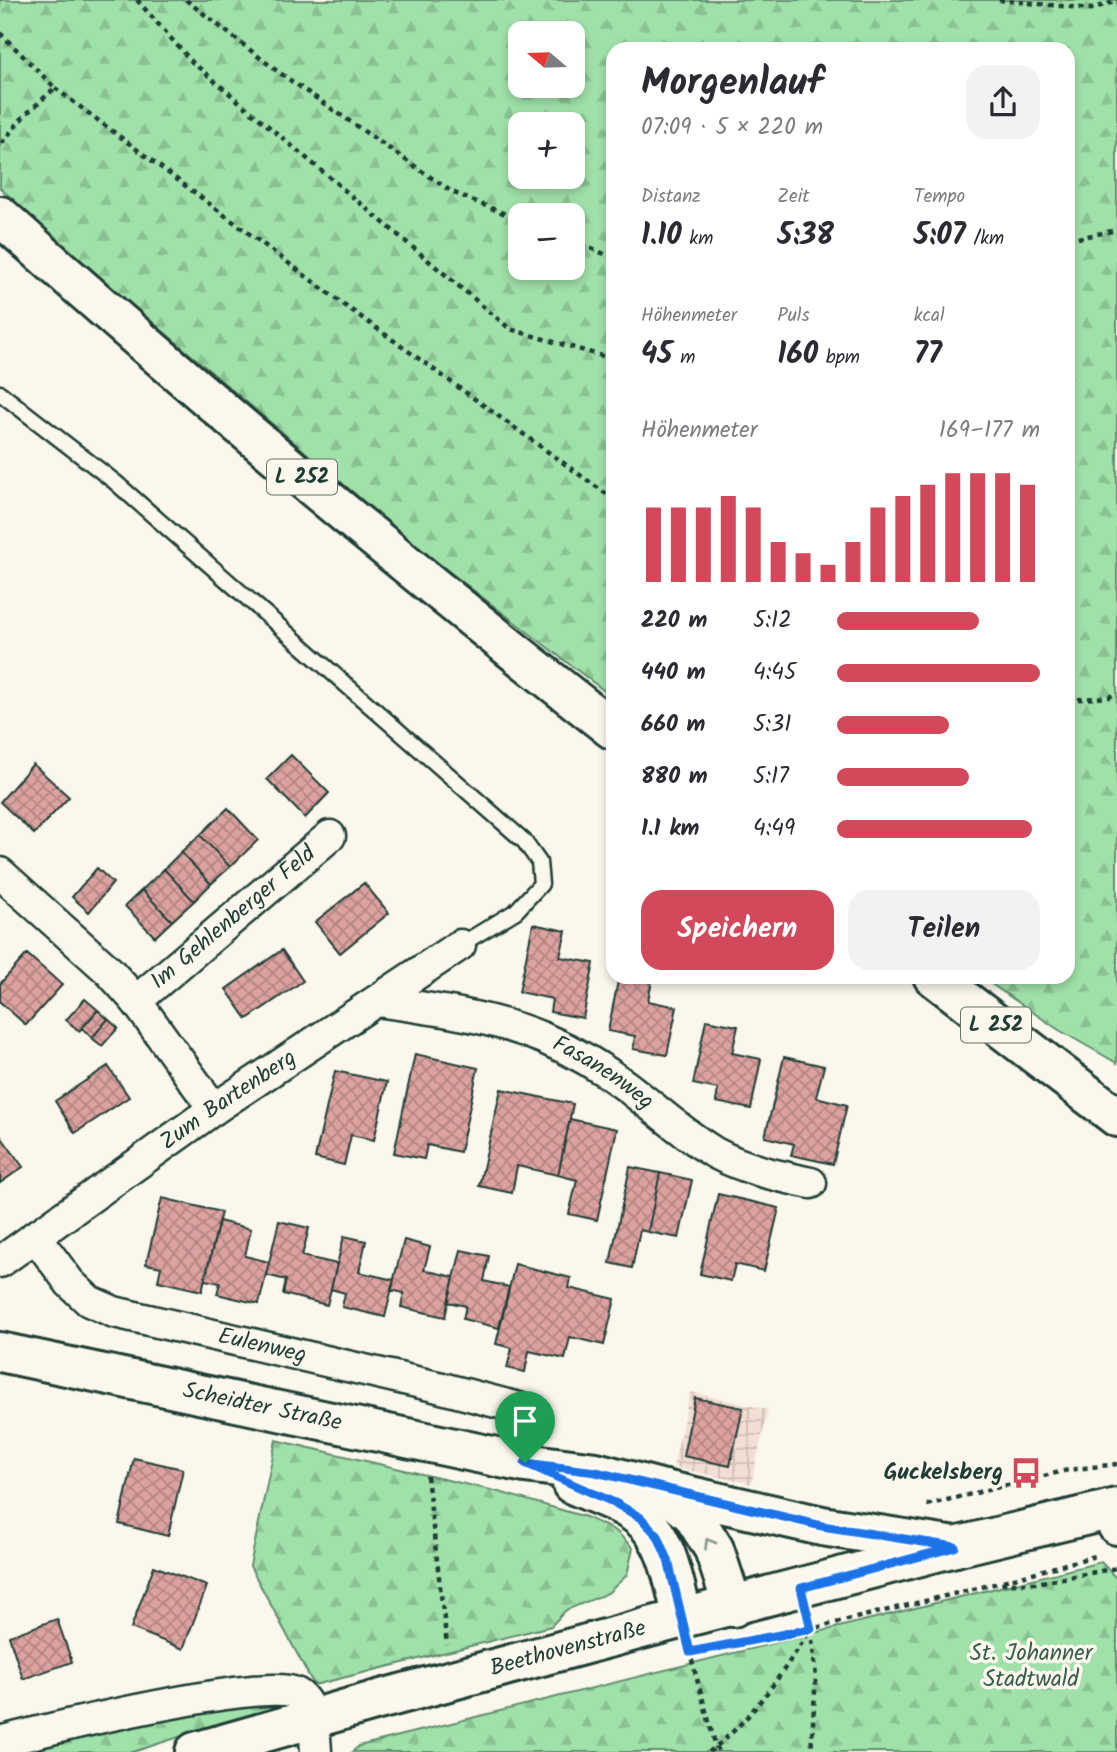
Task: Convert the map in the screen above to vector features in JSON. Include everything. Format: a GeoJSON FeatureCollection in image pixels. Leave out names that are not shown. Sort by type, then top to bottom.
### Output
{"type":"FeatureCollection","features":[{"type":"Feature","properties":{"kind":"main road","name":"L 252"},"geometry":{"type":"LineString","coordinates":[[0,216],[101,307],[332,502],[606,724]]}},
{"type":"Feature","properties":{"kind":"main road","name":"L 252"},"geometry":{"type":"LineString","coordinates":[[943,984],[1117,1117]]}},
{"type":"Feature","properties":{"kind":"main road","name":"L 252"},"geometry":{"type":"LineString","coordinates":[[1059,1073],[1117,1106]]}},
{"type":"Feature","properties":{"kind":"main road","name":"Scheidter Straße"},"geometry":{"type":"LineString","coordinates":[[0,1352],[525,1463],[596,1472],[822,1526],[955,1547]]}},
{"type":"Feature","properties":{"kind":"main road","name":"Scheidter Straße"},"geometry":{"type":"LineString","coordinates":[[525,1463],[615,1503],[641,1518],[658,1536],[668,1560],[683,1641]]}},
{"type":"Feature","properties":{"kind":"main road","name":"Scheidter Straße"},"geometry":{"type":"LineString","coordinates":[[664,1490],[692,1514],[714,1549],[738,1624]]}},
{"type":"Feature","properties":{"kind":"main road","name":"Beethovenstraße"},"geometry":{"type":"LineString","coordinates":[[195,1752],[314,1735],[451,1680],[683,1641],[738,1624],[801,1588],[955,1547],[1111,1525]]}},
{"type":"Feature","properties":{"kind":"street","name":"Im Gehlenberger Feld"},"geometry":{"type":"LineString","coordinates":[[136,1001],[330,836]]}},
{"type":"Feature","properties":{"kind":"street","name":"Im Gehlenberger Feld"},"geometry":{"type":"LineString","coordinates":[[0,873],[109,971],[136,1001],[214,1109]]}},
{"type":"Feature","properties":{"kind":"street","name":"Zum Bartenberg"},"geometry":{"type":"LineString","coordinates":[[0,1262],[214,1109],[460,945]]}},
{"type":"Feature","properties":{"kind":"street","name":"Fasanenweg"},"geometry":{"type":"LineString","coordinates":[[377,1001],[465,1014],[544,1038],[623,1084],[716,1153],[771,1175],[811,1183]]}},
{"type":"Feature","properties":{"kind":"street","name":"Eulenweg"},"geometry":{"type":"LineString","coordinates":[[36,1236],[70,1283],[89,1301],[114,1312],[519,1408]]}},
{"type":"Feature","properties":{"kind":"street"},"geometry":{"type":"LineString","coordinates":[[0,1742],[38,1731],[182,1702],[260,1689],[283,1688],[296,1693],[307,1703],[314,1735]]}},
{"type":"Feature","properties":{"kind":"lane"},"geometry":{"type":"LineString","coordinates":[[0,393],[115,482],[524,841],[539,862],[541,884],[516,911],[460,945]]}},
{"type":"Feature","properties":{"kind":"path"},"geometry":{"type":"LineString","coordinates":[[137,0],[192,62],[510,329],[606,357]]}},
{"type":"Feature","properties":{"kind":"path"},"geometry":{"type":"LineString","coordinates":[[186,0],[276,71],[452,192],[508,215]]}},
{"type":"Feature","properties":{"kind":"path"},"geometry":{"type":"LineString","coordinates":[[999,0],[1091,9],[1117,1]]}},
{"type":"Feature","properties":{"kind":"path"},"geometry":{"type":"LineString","coordinates":[[0,33],[55,88],[332,295],[606,494]]}},
{"type":"Feature","properties":{"kind":"path"},"geometry":{"type":"LineString","coordinates":[[0,145],[24,116],[55,88]]}},
{"type":"Feature","properties":{"kind":"path"},"geometry":{"type":"LineString","coordinates":[[1075,239],[1117,230]]}},
{"type":"Feature","properties":{"kind":"path"},"geometry":{"type":"LineString","coordinates":[[585,246],[606,255]]}},
{"type":"Feature","properties":{"kind":"path"},"geometry":{"type":"LineString","coordinates":[[1075,699],[1108,697],[1117,693]]}},
{"type":"Feature","properties":{"kind":"path"},"geometry":{"type":"LineString","coordinates":[[423,1440],[451,1680]]}},
{"type":"Feature","properties":{"kind":"path"},"geometry":{"type":"LineString","coordinates":[[925,1506],[1068,1470],[1117,1464]]}},
{"type":"Feature","properties":{"kind":"path"},"geometry":{"type":"LineString","coordinates":[[738,1624],[811,1629],[998,1583],[1111,1525]]}},
{"type":"Feature","properties":{"kind":"path"},"geometry":{"type":"LineString","coordinates":[[998,1583],[1036,1583],[1117,1568]]}},
{"type":"Feature","properties":{"kind":"path"},"geometry":{"type":"LineString","coordinates":[[801,1588],[811,1629],[816,1677],[811,1752]]}},
{"type":"Feature","properties":{"kind":"path"},"geometry":{"type":"LineString","coordinates":[[709,1752],[758,1705],[811,1629]]}},
{"type":"Feature","properties":{"kind":"path"},"geometry":{"type":"LineString","coordinates":[[683,1641],[716,1747],[720,1752]]}},
{"type":"Feature","properties":{"kind":"shaded area"},"geometry":{"type":"Polygon","coordinates":[[[690,1392],[768,1410],[751,1484],[673,1467],[690,1392]]]}},
{"type":"Feature","properties":{"kind":"green space"},"geometry":{"type":"Polygon","coordinates":[[[0,0],[1117,0],[1117,1063],[1059,1030],[991,984],[1075,984],[1075,42],[606,42],[606,692],[421,550],[124,298],[0,188],[0,0]]]}},
{"type":"Feature","properties":{"kind":"green space"},"geometry":{"type":"Polygon","coordinates":[[[276,1440],[499,1492],[586,1517],[616,1531],[633,1548],[627,1575],[608,1593],[566,1610],[551,1626],[314,1685],[250,1566],[276,1440]]]}},
{"type":"Feature","properties":{"kind":"green space","name":"St. Johanner Stadtwald"},"geometry":{"type":"Polygon","coordinates":[[[1101,1562],[1117,1579],[1117,1752],[352,1752],[359,1746],[1101,1562]]]}},
{"type":"Feature","properties":{"kind":"green space"},"geometry":{"type":"Polygon","coordinates":[[[277,1692],[292,1707],[185,1735],[133,1752],[0,1752],[277,1692]]]}},
{"type":"Feature","properties":{"kind":"building"},"geometry":{"type":"Polygon","coordinates":[[[291,755],[329,793],[305,818],[267,779],[291,755]]]}},
{"type":"Feature","properties":{"kind":"building"},"geometry":{"type":"Polygon","coordinates":[[[33,764],[69,797],[34,834],[0,802],[33,764]]]}},
{"type":"Feature","properties":{"kind":"building"},"geometry":{"type":"Polygon","coordinates":[[[228,808],[258,840],[230,867],[200,835],[228,808]]]}},
{"type":"Feature","properties":{"kind":"building"},"geometry":{"type":"Polygon","coordinates":[[[200,835],[230,867],[211,884],[181,852],[200,835]]]}},
{"type":"Feature","properties":{"kind":"building"},"geometry":{"type":"Polygon","coordinates":[[[181,852],[211,884],[194,901],[164,869],[181,852]]]}},
{"type":"Feature","properties":{"kind":"building"},"geometry":{"type":"Polygon","coordinates":[[[97,868],[113,883],[89,912],[72,897],[97,868]]]}},
{"type":"Feature","properties":{"kind":"building"},"geometry":{"type":"Polygon","coordinates":[[[164,869],[194,901],[172,921],[142,890],[164,869]]]}},
{"type":"Feature","properties":{"kind":"building"},"geometry":{"type":"Polygon","coordinates":[[[364,883],[389,913],[340,953],[315,922],[364,883]]]}},
{"type":"Feature","properties":{"kind":"building"},"geometry":{"type":"Polygon","coordinates":[[[142,890],[172,921],[155,937],[125,906],[142,890]]]}},
{"type":"Feature","properties":{"kind":"building"},"geometry":{"type":"Polygon","coordinates":[[[533,924],[566,931],[560,957],[594,963],[583,1018],[550,1012],[552,999],[519,992],[533,924]]]}},
{"type":"Feature","properties":{"kind":"building"},"geometry":{"type":"Polygon","coordinates":[[[282,950],[303,981],[247,1019],[226,989],[282,950]]]}},
{"type":"Feature","properties":{"kind":"building"},"geometry":{"type":"Polygon","coordinates":[[[27,954],[62,985],[26,1025],[0,1002],[0,984],[27,954]]]}},
{"type":"Feature","properties":{"kind":"building"},"geometry":{"type":"Polygon","coordinates":[[[617,984],[651,984],[648,1001],[677,1007],[667,1055],[633,1049],[635,1036],[608,1031],[617,984]]]}},
{"type":"Feature","properties":{"kind":"building"},"geometry":{"type":"Polygon","coordinates":[[[85,999],[98,1010],[79,1031],[66,1020],[85,999]]]}},
{"type":"Feature","properties":{"kind":"building"},"geometry":{"type":"Polygon","coordinates":[[[98,1010],[108,1019],[92,1038],[82,1028],[98,1010]]]}},
{"type":"Feature","properties":{"kind":"building"},"geometry":{"type":"Polygon","coordinates":[[[108,1019],[118,1028],[102,1046],[92,1038],[108,1019]]]}},
{"type":"Feature","properties":{"kind":"building"},"geometry":{"type":"Polygon","coordinates":[[[706,1020],[738,1026],[732,1053],[761,1059],[751,1109],[716,1102],[718,1089],[693,1084],[706,1020]]]}},
{"type":"Feature","properties":{"kind":"building"},"geometry":{"type":"Polygon","coordinates":[[[415,1054],[478,1068],[460,1152],[427,1145],[424,1159],[394,1153],[415,1054]]]}},
{"type":"Feature","properties":{"kind":"building"},"geometry":{"type":"Polygon","coordinates":[[[784,1057],[824,1066],[816,1097],[847,1105],[833,1164],[791,1155],[794,1144],[765,1137],[784,1057]]]}},
{"type":"Feature","properties":{"kind":"building"},"geometry":{"type":"Polygon","coordinates":[[[108,1066],[129,1097],[75,1133],[55,1101],[108,1066]]]}},
{"type":"Feature","properties":{"kind":"building"},"geometry":{"type":"Polygon","coordinates":[[[335,1071],[387,1082],[374,1140],[351,1135],[344,1165],[315,1158],[335,1071]]]}},
{"type":"Feature","properties":{"kind":"building"},"geometry":{"type":"Polygon","coordinates":[[[501,1089],[573,1104],[558,1175],[517,1166],[512,1193],[479,1186],[501,1089]]]}},
{"type":"Feature","properties":{"kind":"building"},"geometry":{"type":"Polygon","coordinates":[[[570,1119],[617,1129],[597,1220],[569,1214],[577,1180],[558,1175],[570,1119]]]}},
{"type":"Feature","properties":{"kind":"building"},"geometry":{"type":"Polygon","coordinates":[[[0,1135],[23,1167],[0,1183],[0,1135]]]}},
{"type":"Feature","properties":{"kind":"building"},"geometry":{"type":"Polygon","coordinates":[[[630,1167],[660,1173],[648,1232],[640,1230],[632,1268],[610,1263],[630,1167]]]}},
{"type":"Feature","properties":{"kind":"building"},"geometry":{"type":"Polygon","coordinates":[[[660,1173],[692,1180],[679,1238],[648,1232],[660,1173]]]}},
{"type":"Feature","properties":{"kind":"building"},"geometry":{"type":"Polygon","coordinates":[[[718,1194],[779,1208],[764,1271],[735,1264],[731,1281],[700,1274],[718,1194]]]}},
{"type":"Feature","properties":{"kind":"building"},"geometry":{"type":"Polygon","coordinates":[[[162,1198],[221,1212],[202,1291],[158,1281],[161,1267],[146,1264],[162,1198]]]}},
{"type":"Feature","properties":{"kind":"building"},"geometry":{"type":"Polygon","coordinates":[[[219,1221],[251,1229],[245,1256],[269,1262],[259,1304],[217,1294],[220,1283],[205,1280],[219,1221]]]}},
{"type":"Feature","properties":{"kind":"building"},"geometry":{"type":"Polygon","coordinates":[[[279,1221],[309,1228],[302,1256],[337,1264],[327,1305],[283,1294],[286,1280],[266,1275],[279,1221]]]}},
{"type":"Feature","properties":{"kind":"building"},"geometry":{"type":"Polygon","coordinates":[[[344,1236],[366,1241],[359,1272],[394,1280],[385,1317],[342,1307],[345,1293],[331,1289],[344,1236]]]}},
{"type":"Feature","properties":{"kind":"building"},"geometry":{"type":"Polygon","coordinates":[[[404,1240],[430,1247],[424,1270],[454,1277],[445,1317],[401,1307],[404,1293],[391,1290],[404,1240]]]}},
{"type":"Feature","properties":{"kind":"building"},"geometry":{"type":"Polygon","coordinates":[[[461,1250],[489,1256],[484,1281],[509,1287],[499,1328],[463,1319],[466,1306],[448,1302],[461,1250]]]}},
{"type":"Feature","properties":{"kind":"building"},"geometry":{"type":"Polygon","coordinates":[[[515,1264],[571,1278],[569,1288],[615,1299],[604,1345],[570,1337],[565,1359],[529,1351],[525,1372],[507,1368],[512,1348],[496,1344],[515,1264]]]}},
{"type":"Feature","properties":{"kind":"building"},"geometry":{"type":"Polygon","coordinates":[[[695,1398],[743,1408],[730,1466],[683,1456],[695,1398]]]}},
{"type":"Feature","properties":{"kind":"building"},"geometry":{"type":"Polygon","coordinates":[[[134,1458],[183,1469],[168,1536],[119,1524],[134,1458]]]}},
{"type":"Feature","properties":{"kind":"building"},"geometry":{"type":"Polygon","coordinates":[[[154,1566],[207,1586],[183,1649],[131,1628],[154,1566]]]}},
{"type":"Feature","properties":{"kind":"building"},"geometry":{"type":"Polygon","coordinates":[[[57,1619],[72,1662],[23,1679],[9,1636],[57,1619]]]}},
{"type":"Feature","properties":{"kind":"place","name":"Guckelsberg"},"geometry":{"type":"Point","coordinates":[1026,1473]}},
{"type":"Feature","properties":{"kind":"route"},"geometry":{"type":"LineString","coordinates":[[525,1463],[596,1472],[822,1526],[955,1547],[801,1588],[811,1629],[690,1652],[668,1560],[658,1536],[641,1518],[615,1503],[525,1463]]}}]}
